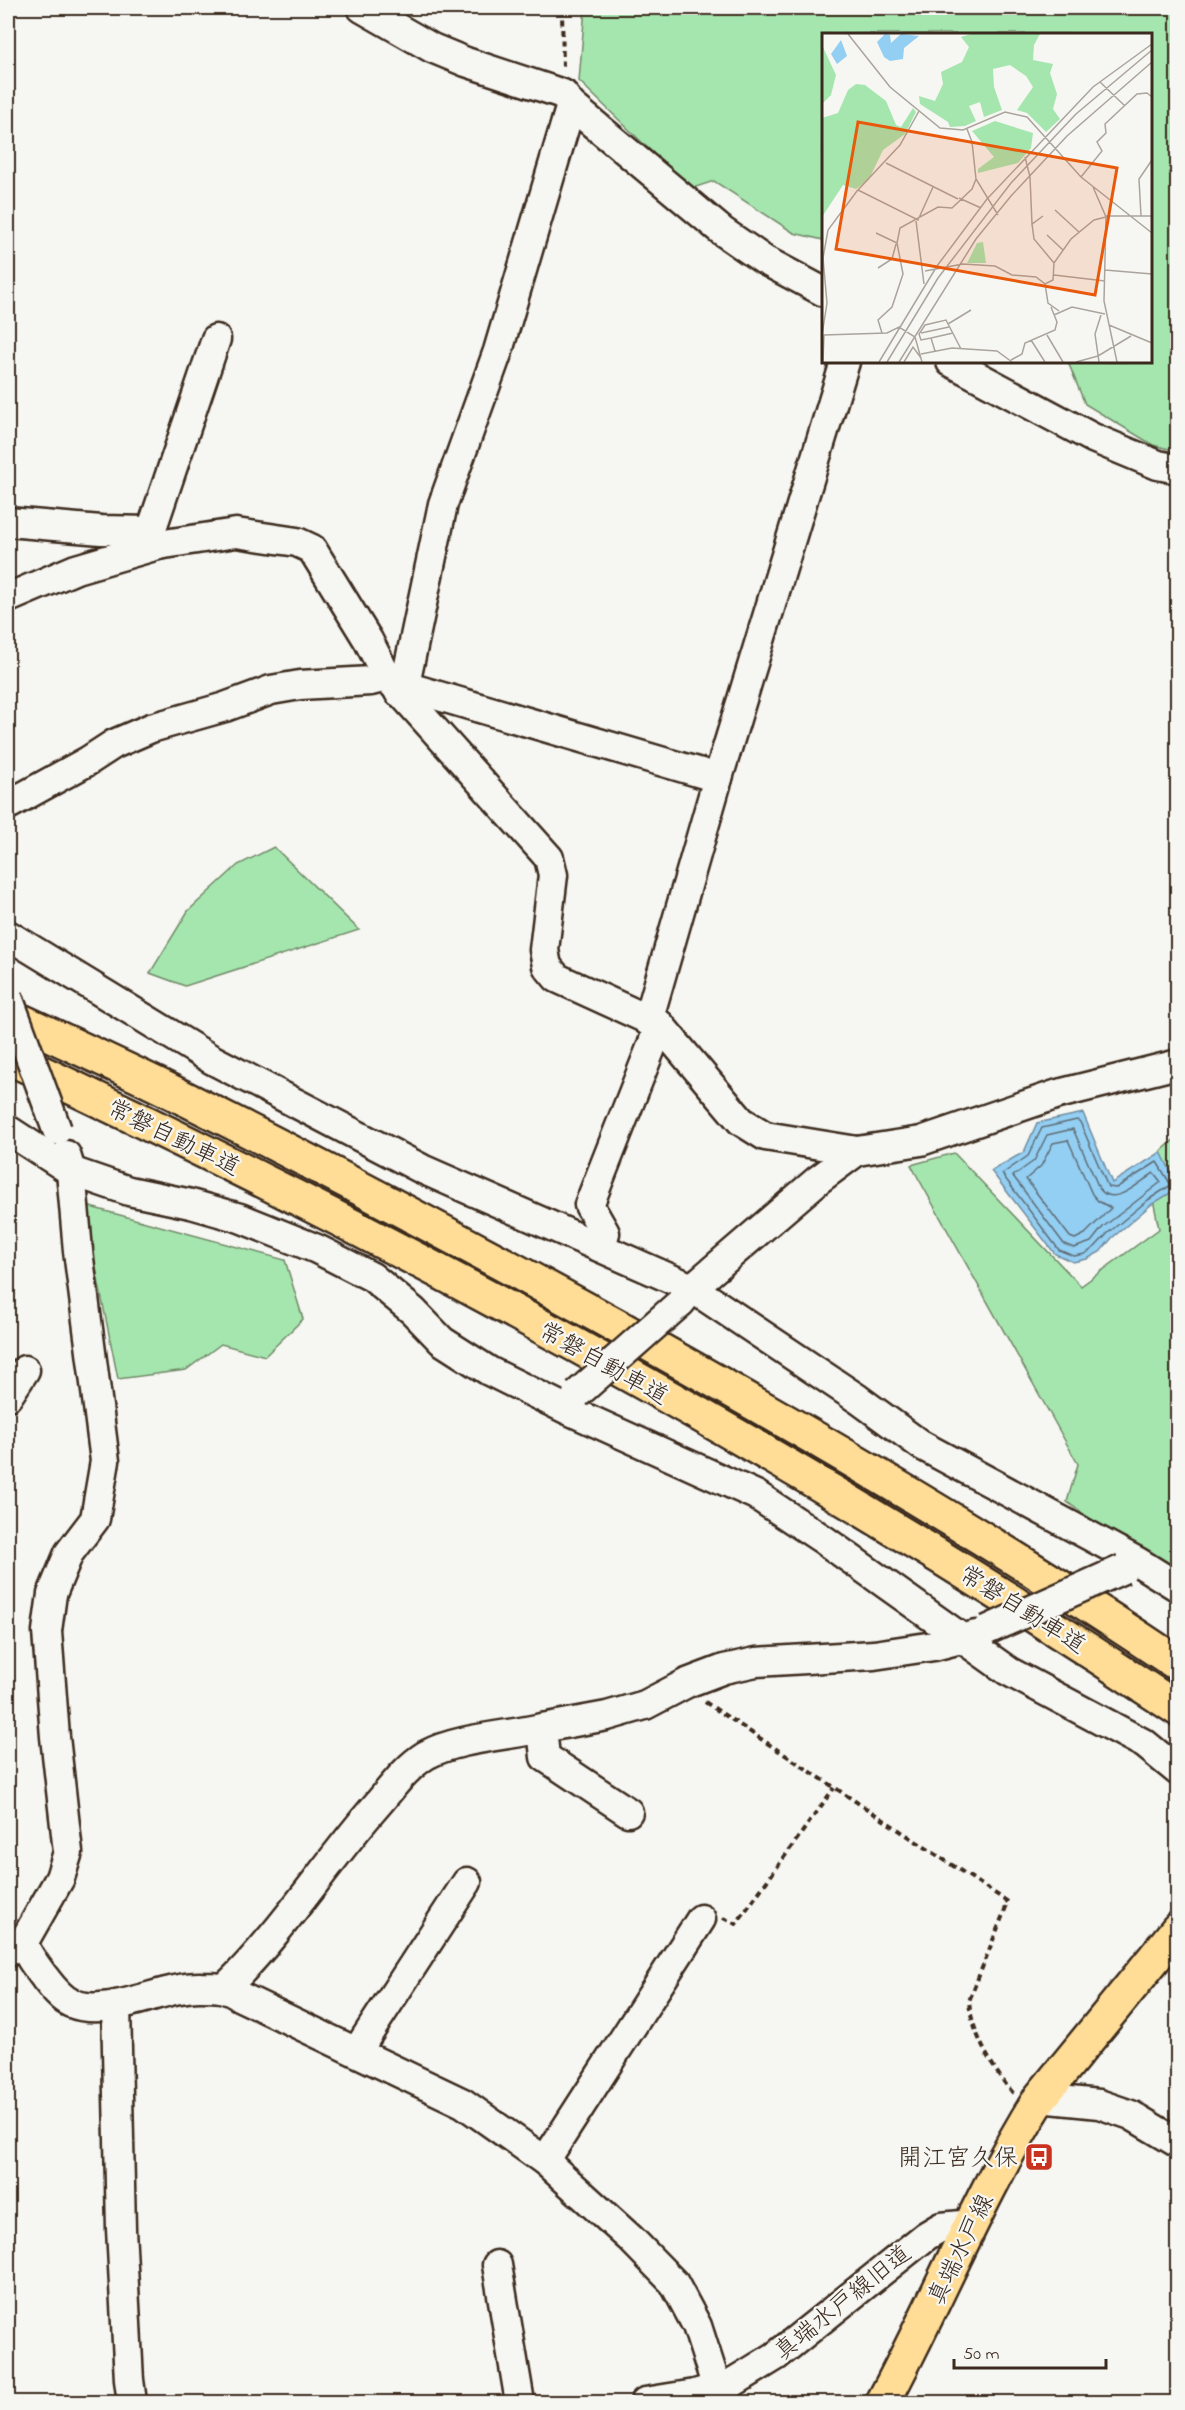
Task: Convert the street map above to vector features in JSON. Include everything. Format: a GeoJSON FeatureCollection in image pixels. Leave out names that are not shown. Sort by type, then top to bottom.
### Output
{"type":"FeatureCollection","features":[{"type":"Feature","properties":{"kind":"main road","name":"常磐自動車道"},"geometry":{"type":"LineString","coordinates":[[8,1015],[177,1094],[510,1267],[876,1473],[1098,1610],[1178,1664]]}},
{"type":"Feature","properties":{"kind":"main road","name":"常磐自動車道"},"geometry":{"type":"LineString","coordinates":[[8,1057],[159,1128],[495,1302],[844,1498],[1058,1630],[1178,1709]]}},
{"type":"Feature","properties":{"kind":"main road","name":"真端水戸線"},"geometry":{"type":"LineString","coordinates":[[882,2403],[1035,2105],[1178,1929]]}},
{"type":"Feature","properties":{"kind":"street"},"geometry":{"type":"LineString","coordinates":[[362,8],[432,48],[567,100],[722,231],[764,260],[822,291]]}},
{"type":"Feature","properties":{"kind":"street"},"geometry":{"type":"LineString","coordinates":[[393,684],[407,675],[443,504],[498,351],[567,100]]}},
{"type":"Feature","properties":{"kind":"street"},"geometry":{"type":"LineString","coordinates":[[154,538],[216,339]]}},
{"type":"Feature","properties":{"kind":"street"},"geometry":{"type":"LineString","coordinates":[[600,1247],[605,1233],[589,1204],[654,1023],[718,778],[845,363]]}},
{"type":"Feature","properties":{"kind":"street"},"geometry":{"type":"LineString","coordinates":[[953,363],[1093,438],[1158,465],[1178,469]]}},
{"type":"Feature","properties":{"kind":"street"},"geometry":{"type":"LineString","coordinates":[[8,522],[101,530],[154,538],[236,533],[297,542],[312,549],[393,684],[549,858],[553,875],[544,950],[547,966],[557,978],[654,1023],[741,1121],[765,1136],[857,1151],[921,1141],[1058,1094],[1178,1064]]}},
{"type":"Feature","properties":{"kind":"street"},"geometry":{"type":"LineString","coordinates":[[8,598],[154,538]]}},
{"type":"Feature","properties":{"kind":"street"},"geometry":{"type":"LineString","coordinates":[[8,805],[114,744],[151,728],[214,711],[272,690],[300,685],[371,681],[415,689],[718,778]]}},
{"type":"Feature","properties":{"kind":"street"},"geometry":{"type":"LineString","coordinates":[[8,935],[222,1065],[422,1169],[600,1247],[858,1399],[921,1444],[1131,1565],[1178,1587]]}},
{"type":"Feature","properties":{"kind":"street"},"geometry":{"type":"LineString","coordinates":[[8,997],[71,1171],[78,1251],[105,1461],[95,1519],[69,1553],[52,1594],[47,1630],[55,1737],[68,1852],[60,1878],[15,1947],[29,1957],[56,1992],[71,2003],[95,2007],[116,2005],[185,1986],[226,1987],[463,2103],[545,2161],[631,2239],[674,2283],[729,2391]]}},
{"type":"Feature","properties":{"kind":"street"},"geometry":{"type":"LineString","coordinates":[[8,1130],[71,1171],[129,1191],[191,1204],[240,1218],[317,1249],[372,1277],[413,1311],[442,1341],[489,1371],[572,1401],[756,1495],[976,1635],[1008,1671],[1145,1744],[1178,1771]]}},
{"type":"Feature","properties":{"kind":"street"},"geometry":{"type":"LineString","coordinates":[[572,1401],[686,1296],[818,1180],[857,1151]]}},
{"type":"Feature","properties":{"kind":"street"},"geometry":{"type":"LineString","coordinates":[[8,1396],[25,1370]]}},
{"type":"Feature","properties":{"kind":"street"},"geometry":{"type":"LineString","coordinates":[[226,1987],[289,1917],[359,1826],[410,1767],[428,1754],[461,1743],[607,1716],[645,1705],[681,1686],[724,1669],[756,1662],[874,1655],[976,1635],[1131,1565]]}},
{"type":"Feature","properties":{"kind":"street"},"geometry":{"type":"LineString","coordinates":[[542,1728],[545,1757],[628,1812]]}},
{"type":"Feature","properties":{"kind":"street"},"geometry":{"type":"LineString","coordinates":[[357,2051],[467,1882]]}},
{"type":"Feature","properties":{"kind":"street"},"geometry":{"type":"LineString","coordinates":[[545,2161],[700,1919]]}},
{"type":"Feature","properties":{"kind":"street"},"geometry":{"type":"LineString","coordinates":[[116,2005],[121,2229],[132,2403]]}},
{"type":"Feature","properties":{"kind":"street"},"geometry":{"type":"LineString","coordinates":[[1035,2105],[1099,2104],[1131,2115],[1178,2143]]}},
{"type":"Feature","properties":{"kind":"street","name":"真端水戸線旧道"},"geometry":{"type":"LineString","coordinates":[[645,2403],[729,2391],[926,2236],[940,2227],[972,2224]]}},
{"type":"Feature","properties":{"kind":"street"},"geometry":{"type":"LineString","coordinates":[[497,2265],[520,2403]]}},
{"type":"Feature","properties":{"kind":"path"},"geometry":{"type":"LineString","coordinates":[[562,8],[567,100]]}},
{"type":"Feature","properties":{"kind":"path"},"geometry":{"type":"LineString","coordinates":[[681,1686],[1008,1902],[969,2001],[970,2018],[999,2077],[1035,2105]]}},
{"type":"Feature","properties":{"kind":"path"},"geometry":{"type":"LineString","coordinates":[[700,1919],[705,1908],[735,1924],[834,1788]]}},
{"type":"Feature","properties":{"kind":"green space"},"geometry":{"type":"Polygon","coordinates":[[[585,8],[1177,8],[1177,451],[1153,445],[1085,404],[1068,363],[1152,363],[1152,33],[822,33],[822,240],[794,233],[714,181],[690,189],[579,81],[585,8]]]}},
{"type":"Feature","properties":{"kind":"green space"},"geometry":{"type":"Polygon","coordinates":[[[274,847],[359,930],[185,986],[150,973],[188,911],[238,865],[274,847]]]}},
{"type":"Feature","properties":{"kind":"green space"},"geometry":{"type":"Polygon","coordinates":[[[1177,1137],[1177,1575],[1136,1551],[1067,1502],[1078,1464],[911,1165],[954,1153],[1081,1286],[1159,1229],[1146,1165],[1177,1137]]]}},
{"type":"Feature","properties":{"kind":"green space"},"geometry":{"type":"Polygon","coordinates":[[[83,1205],[285,1260],[303,1319],[265,1356],[221,1344],[186,1370],[118,1379],[83,1205]]]}},
{"type":"Feature","properties":{"kind":"water"},"geometry":{"type":"Polygon","coordinates":[[[1083,1113],[1112,1183],[1161,1152],[1177,1184],[1177,1189],[1152,1204],[1112,1238],[1100,1252],[1087,1259],[1073,1262],[1055,1254],[991,1171],[1024,1152],[1037,1123],[1083,1113]]]}},
{"type":"Feature","properties":{"kind":"place","name":"開江宮久保"},"geometry":{"type":"Point","coordinates":[1039,2157]}}]}
